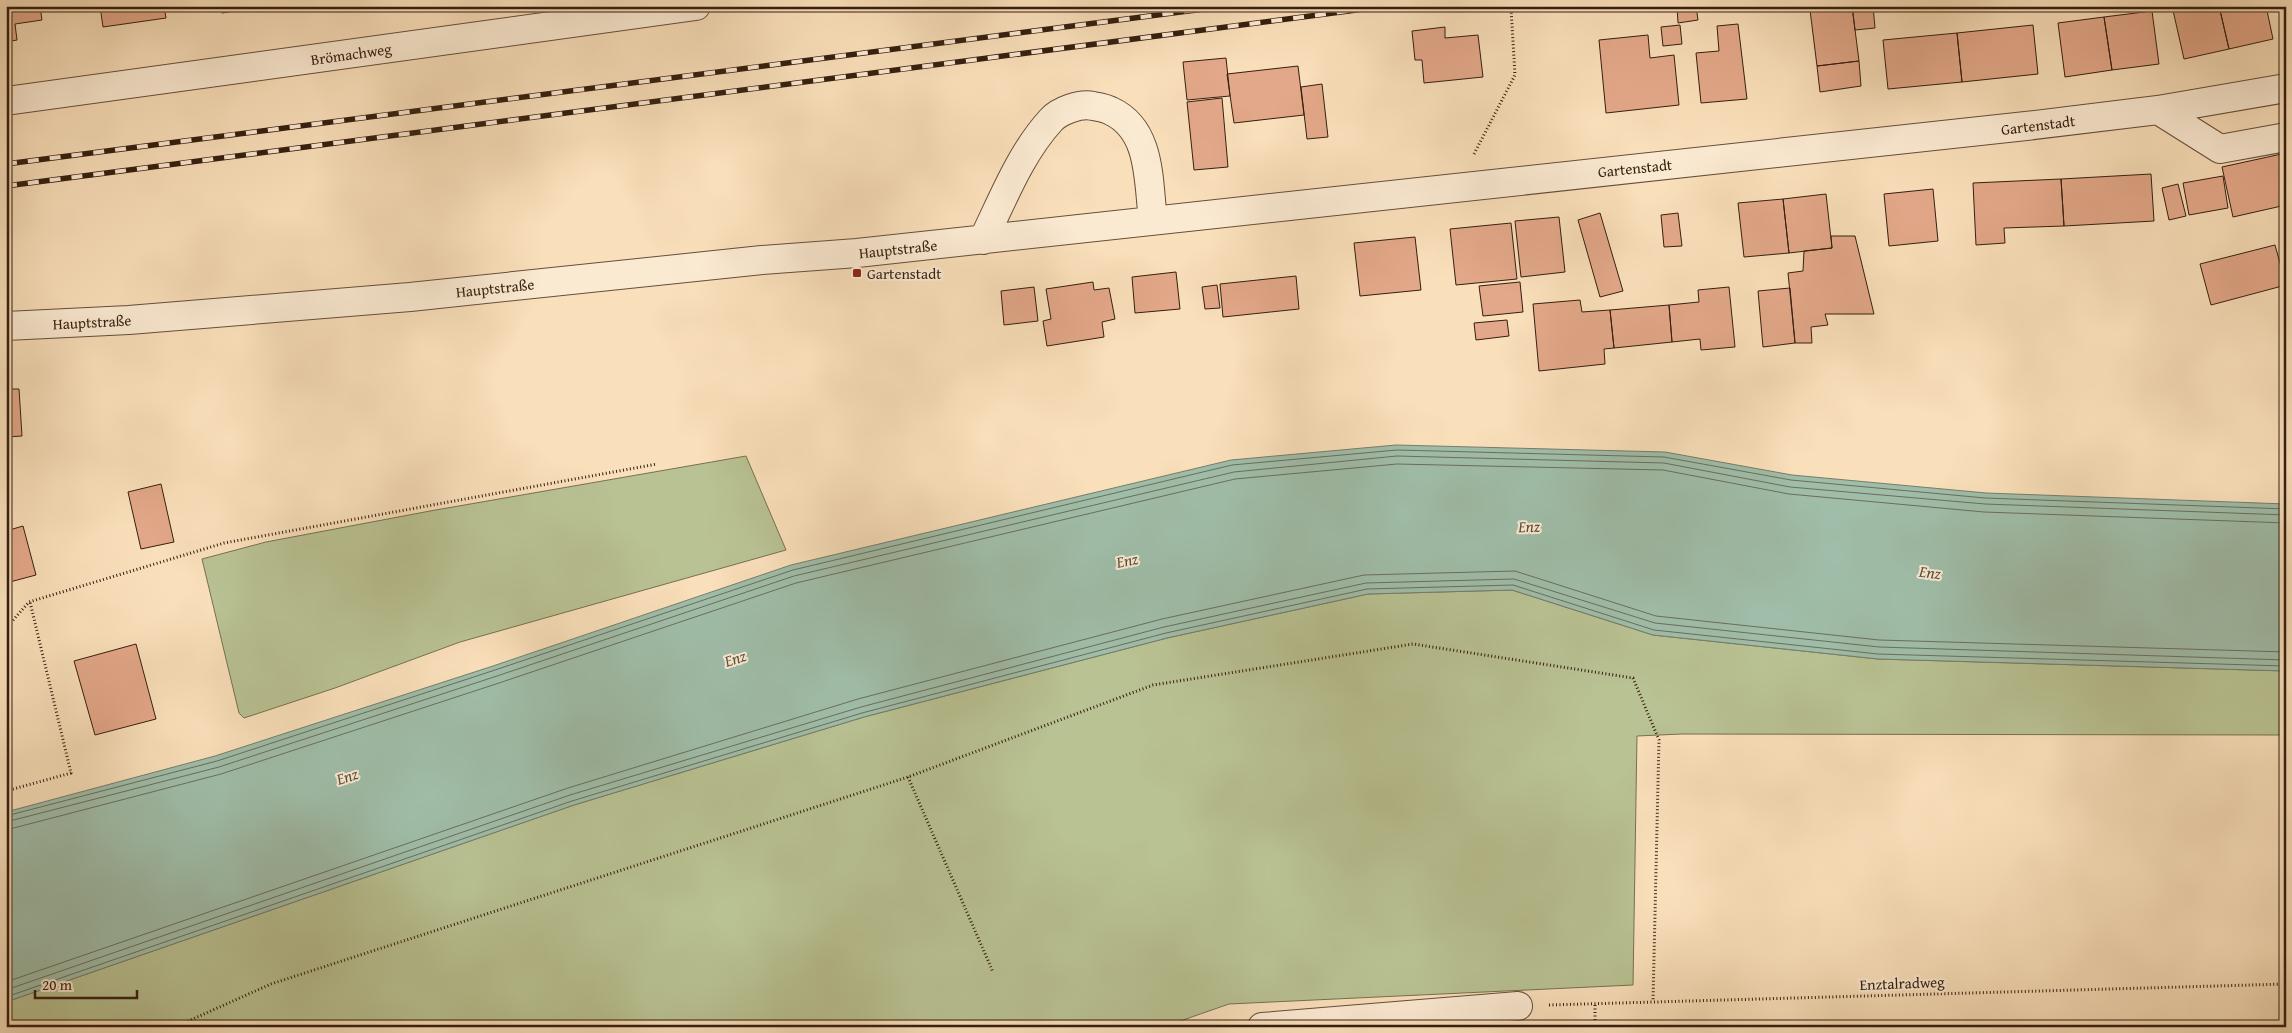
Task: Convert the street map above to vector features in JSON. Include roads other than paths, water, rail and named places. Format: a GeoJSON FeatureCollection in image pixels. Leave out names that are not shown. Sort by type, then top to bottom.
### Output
{"type":"FeatureCollection","features":[{"type":"Feature","properties":{"kind":"street","name":"Brömachweg"},"geometry":{"type":"LineString","coordinates":[[6,101],[692,7]]}},
{"type":"Feature","properties":{"kind":"street","name":"Gartenstadt"},"geometry":{"type":"LineString","coordinates":[[984,240],[1152,220],[2026,126],[2158,110],[2286,88]]}},
{"type":"Feature","properties":{"kind":"street"},"geometry":{"type":"LineString","coordinates":[[984,240],[1016,172],[1036,138],[1053,118],[1068,109],[1089,105],[1112,110],[1138,134],[1145,158],[1152,220]]}},
{"type":"Feature","properties":{"kind":"street"},"geometry":{"type":"LineString","coordinates":[[2158,110],[2220,149],[2286,137]]}},
{"type":"Feature","properties":{"kind":"street","name":"Hauptstraße"},"geometry":{"type":"LineString","coordinates":[[6,326],[129,320],[410,297],[762,260],[984,240]]}},
{"type":"Feature","properties":{"kind":"street"},"geometry":{"type":"LineString","coordinates":[[1262,1027],[1518,1006]]}},
{"type":"Feature","properties":{"kind":"water","name":"Enz"},"geometry":{"type":"Polygon","coordinates":[[[1396,445],[1665,452],[1792,475],[1986,493],[2286,504],[2286,671],[1878,659],[1653,635],[1512,590],[1368,594],[1167,638],[864,717],[574,805],[6,1002],[6,812],[215,756],[493,666],[791,565],[1231,460],[1396,445]]]}},
{"type":"Feature","properties":{"kind":"railway"},"geometry":{"type":"LineString","coordinates":[[6,164],[1227,6]]}},
{"type":"Feature","properties":{"kind":"railway"},"geometry":{"type":"LineString","coordinates":[[6,186],[1387,6]]}},
{"type":"Feature","properties":{"kind":"place","name":"Gartenstadt"},"geometry":{"type":"Point","coordinates":[857,273]}}]}
